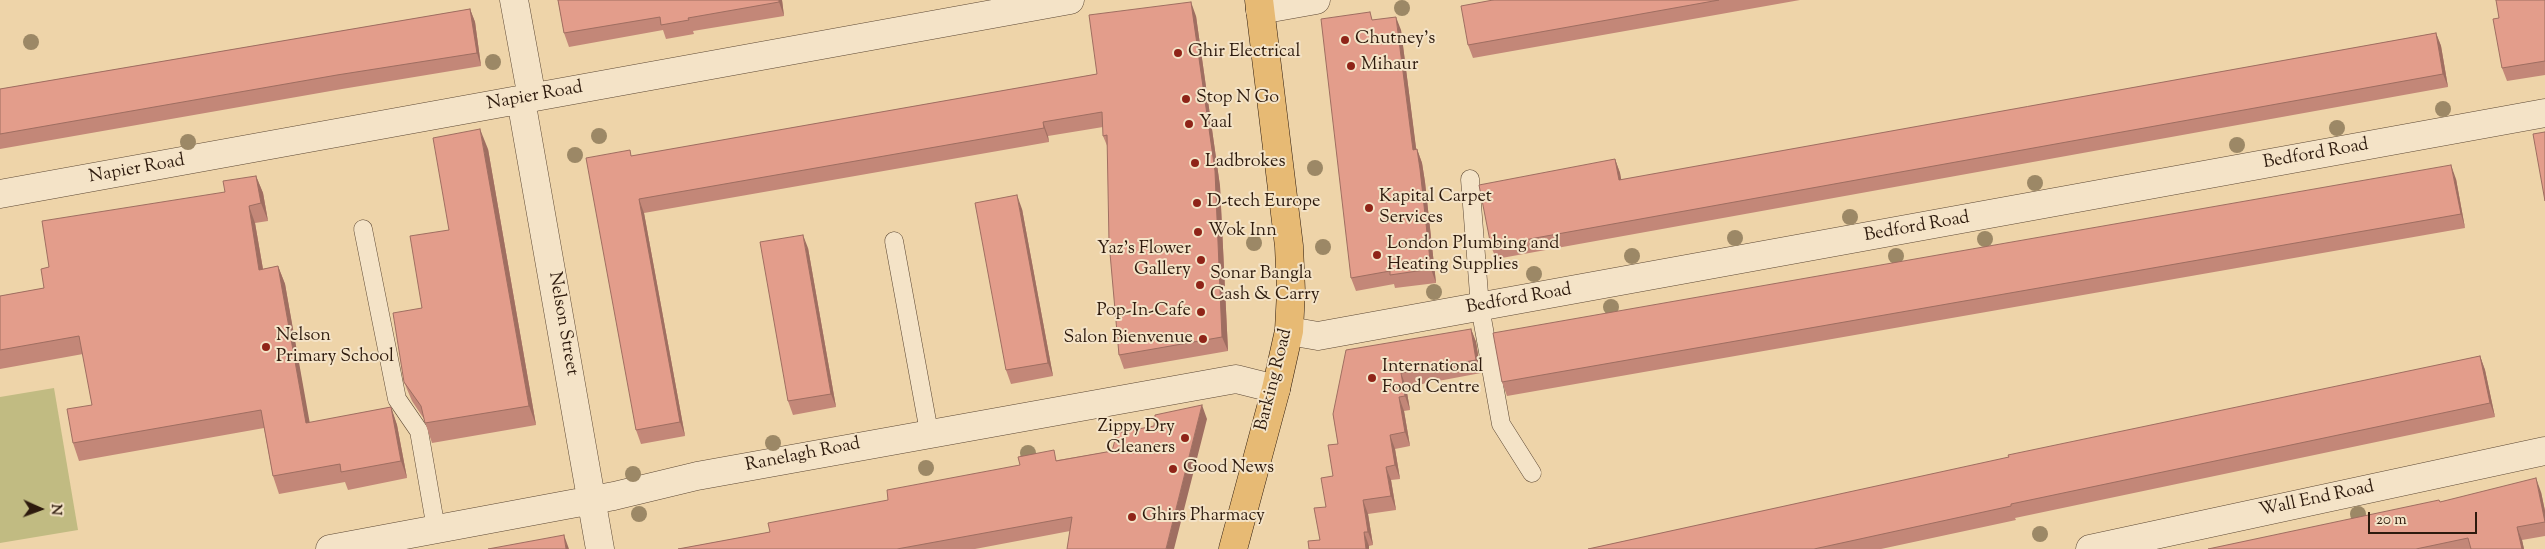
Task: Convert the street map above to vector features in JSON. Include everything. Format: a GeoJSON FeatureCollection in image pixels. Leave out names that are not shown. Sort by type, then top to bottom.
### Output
{"type":"FeatureCollection","features":[{"type":"Feature","properties":{"kind":"main road","name":"Barking Road"},"geometry":{"type":"LineString","coordinates":[[1233,549],[1276,389],[1289,331],[1289,246],[1259,5]]}},
{"type":"Feature","properties":{"kind":"street","name":"Nelson Street"},"geometry":{"type":"LineString","coordinates":[[514,0],[526,99],[600,549]]}},
{"type":"Feature","properties":{"kind":"street","name":"Napier Road"},"geometry":{"type":"LineString","coordinates":[[0,194],[1070,0]]}},
{"type":"Feature","properties":{"kind":"street"},"geometry":{"type":"LineString","coordinates":[[1259,5],[1316,0]]}},
{"type":"Feature","properties":{"kind":"street","name":"Bedford Road"},"geometry":{"type":"LineString","coordinates":[[1289,331],[1318,336],[2545,113]]}},
{"type":"Feature","properties":{"kind":"street","name":"Ranelagh Road"},"geometry":{"type":"LineString","coordinates":[[330,549],[592,500],[697,476],[929,432],[1236,378],[1276,389]]}},
{"type":"Feature","properties":{"kind":"street","name":"Wall End Road"},"geometry":{"type":"LineString","coordinates":[[2090,549],[2545,451]]}},
{"type":"Feature","properties":{"kind":"lane"},"geometry":{"type":"LineString","coordinates":[[1470,179],[1480,307],[1501,424],[1532,472]]}},
{"type":"Feature","properties":{"kind":"lane"},"geometry":{"type":"LineString","coordinates":[[363,229],[397,399],[419,431],[436,529]]}},
{"type":"Feature","properties":{"kind":"lane"},"geometry":{"type":"LineString","coordinates":[[894,241],[929,432]]}},
{"type":"Feature","properties":{"kind":"shaded area"},"geometry":{"type":"Polygon","coordinates":[[[54,388],[78,530],[0,543],[0,397],[54,388]]]}},
{"type":"Feature","properties":{"kind":"building"},"geometry":{"type":"Polygon","coordinates":[[[558,0],[779,0],[779,2],[688,18],[689,20],[661,25],[660,17],[564,33],[558,0]]]}},
{"type":"Feature","properties":{"kind":"building"},"geometry":{"type":"Polygon","coordinates":[[[1493,0],[1719,0],[1468,45],[1461,6],[1493,0]]]}},
{"type":"Feature","properties":{"kind":"building"},"geometry":{"type":"Polygon","coordinates":[[[2496,0],[2545,0],[2545,61],[2502,68],[2493,19],[2499,18],[2496,0]]]}},
{"type":"Feature","properties":{"kind":"building"},"geometry":{"type":"Polygon","coordinates":[[[1191,2],[1215,171],[1222,337],[1119,355],[1109,242],[1107,135],[1103,136],[1102,112],[1043,122],[1044,128],[639,199],[680,422],[636,430],[586,158],[630,150],[631,156],[1097,74],[1089,15],[1191,2]]]}},
{"type":"Feature","properties":{"kind":"building"},"geometry":{"type":"Polygon","coordinates":[[[470,9],[477,53],[337,75],[0,134],[0,89],[470,9]]]}},
{"type":"Feature","properties":{"kind":"building"},"geometry":{"type":"Polygon","coordinates":[[[1370,12],[1372,20],[1396,17],[1413,150],[1417,149],[1420,169],[1431,269],[1390,275],[1390,271],[1351,278],[1321,19],[1370,12]]]}},
{"type":"Feature","properties":{"kind":"building"},"geometry":{"type":"Polygon","coordinates":[[[2436,33],[2443,74],[1491,246],[1479,185],[1615,159],[1619,180],[2436,33]]]}},
{"type":"Feature","properties":{"kind":"building"},"geometry":{"type":"Polygon","coordinates":[[[480,129],[529,406],[425,423],[421,406],[404,382],[393,313],[422,308],[410,236],[449,230],[433,138],[480,129]]]}},
{"type":"Feature","properties":{"kind":"building"},"geometry":{"type":"Polygon","coordinates":[[[2545,132],[2545,201],[2533,134],[2545,132]]]}},
{"type":"Feature","properties":{"kind":"building"},"geometry":{"type":"Polygon","coordinates":[[[2451,165],[2461,214],[1502,382],[1493,333],[2451,165]]]}},
{"type":"Feature","properties":{"kind":"building"},"geometry":{"type":"Polygon","coordinates":[[[256,176],[261,203],[249,206],[259,270],[278,266],[306,423],[391,407],[401,461],[341,472],[340,464],[273,476],[261,410],[73,443],[67,409],[92,405],[79,336],[0,350],[0,296],[44,288],[41,269],[49,267],[42,221],[225,192],[223,181],[256,176]]]}},
{"type":"Feature","properties":{"kind":"building"},"geometry":{"type":"Polygon","coordinates":[[[1017,195],[1048,363],[1006,370],[975,203],[1017,195]]]}},
{"type":"Feature","properties":{"kind":"building"},"geometry":{"type":"Polygon","coordinates":[[[803,235],[831,394],[788,401],[760,242],[803,235]]]}},
{"type":"Feature","properties":{"kind":"building"},"geometry":{"type":"Polygon","coordinates":[[[1471,329],[1476,360],[1401,373],[1405,396],[1399,397],[1405,432],[1390,435],[1395,465],[1386,467],[1391,496],[1363,500],[1368,532],[1364,532],[1366,549],[1309,549],[1308,541],[1320,540],[1314,508],[1326,507],[1321,478],[1333,476],[1328,445],[1338,444],[1333,414],[1346,350],[1471,329]]]}},
{"type":"Feature","properties":{"kind":"building"},"geometry":{"type":"Polygon","coordinates":[[[2480,356],[2490,403],[2011,504],[2011,506],[1814,549],[1588,549],[2009,457],[2008,455],[2480,356]]]}},
{"type":"Feature","properties":{"kind":"building"},"geometry":{"type":"Polygon","coordinates":[[[1202,405],[1166,549],[1067,549],[1072,517],[897,549],[678,549],[770,532],[768,523],[888,500],[887,490],[1020,465],[1018,457],[1054,450],[1056,461],[1112,451],[1117,433],[1154,426],[1155,415],[1202,405]]]}},
{"type":"Feature","properties":{"kind":"building"},"geometry":{"type":"Polygon","coordinates":[[[2536,478],[2545,522],[2517,527],[2522,549],[2471,549],[2468,538],[2416,549],[2208,549],[2439,500],[2440,502],[2536,478]]]}},
{"type":"Feature","properties":{"kind":"building"},"geometry":{"type":"Polygon","coordinates":[[[564,535],[566,549],[488,549],[564,535]]]}},
{"type":"Feature","properties":{"kind":"place","name":"Chutney's"},"geometry":{"type":"Point","coordinates":[1345,40]}},
{"type":"Feature","properties":{"kind":"place","name":"Ghir Electrical"},"geometry":{"type":"Point","coordinates":[1178,53]}},
{"type":"Feature","properties":{"kind":"place","name":"Mihaur"},"geometry":{"type":"Point","coordinates":[1351,66]}},
{"type":"Feature","properties":{"kind":"place","name":"Stop N Go"},"geometry":{"type":"Point","coordinates":[1186,99]}},
{"type":"Feature","properties":{"kind":"place","name":"Yaal"},"geometry":{"type":"Point","coordinates":[1189,124]}},
{"type":"Feature","properties":{"kind":"place","name":"Ladbrokes"},"geometry":{"type":"Point","coordinates":[1195,163]}},
{"type":"Feature","properties":{"kind":"place","name":"D-tech Europe"},"geometry":{"type":"Point","coordinates":[1197,203]}},
{"type":"Feature","properties":{"kind":"place","name":"Kapital Carpet Services"},"geometry":{"type":"Point","coordinates":[1369,208]}},
{"type":"Feature","properties":{"kind":"place","name":"Wok Inn"},"geometry":{"type":"Point","coordinates":[1198,232]}},
{"type":"Feature","properties":{"kind":"place","name":"London Plumbing and Heating Supplies"},"geometry":{"type":"Point","coordinates":[1377,255]}},
{"type":"Feature","properties":{"kind":"place","name":"Yaz's Flower Gallery"},"geometry":{"type":"Point","coordinates":[1201,260]}},
{"type":"Feature","properties":{"kind":"place","name":"Sonar Bangla Cash & Carry"},"geometry":{"type":"Point","coordinates":[1200,285]}},
{"type":"Feature","properties":{"kind":"place","name":"Pop-In-Cafe"},"geometry":{"type":"Point","coordinates":[1201,312]}},
{"type":"Feature","properties":{"kind":"place","name":"Salon Bienvenue"},"geometry":{"type":"Point","coordinates":[1203,339]}},
{"type":"Feature","properties":{"kind":"place","name":"Nelson Primary School"},"geometry":{"type":"Point","coordinates":[266,347]}},
{"type":"Feature","properties":{"kind":"place","name":"International Food Centre"},"geometry":{"type":"Point","coordinates":[1372,378]}},
{"type":"Feature","properties":{"kind":"place","name":"Zippy Dry Cleaners"},"geometry":{"type":"Point","coordinates":[1185,438]}},
{"type":"Feature","properties":{"kind":"place","name":"Good News"},"geometry":{"type":"Point","coordinates":[1173,469]}},
{"type":"Feature","properties":{"kind":"place","name":"Ghirs Pharmacy"},"geometry":{"type":"Point","coordinates":[1132,517]}}]}
